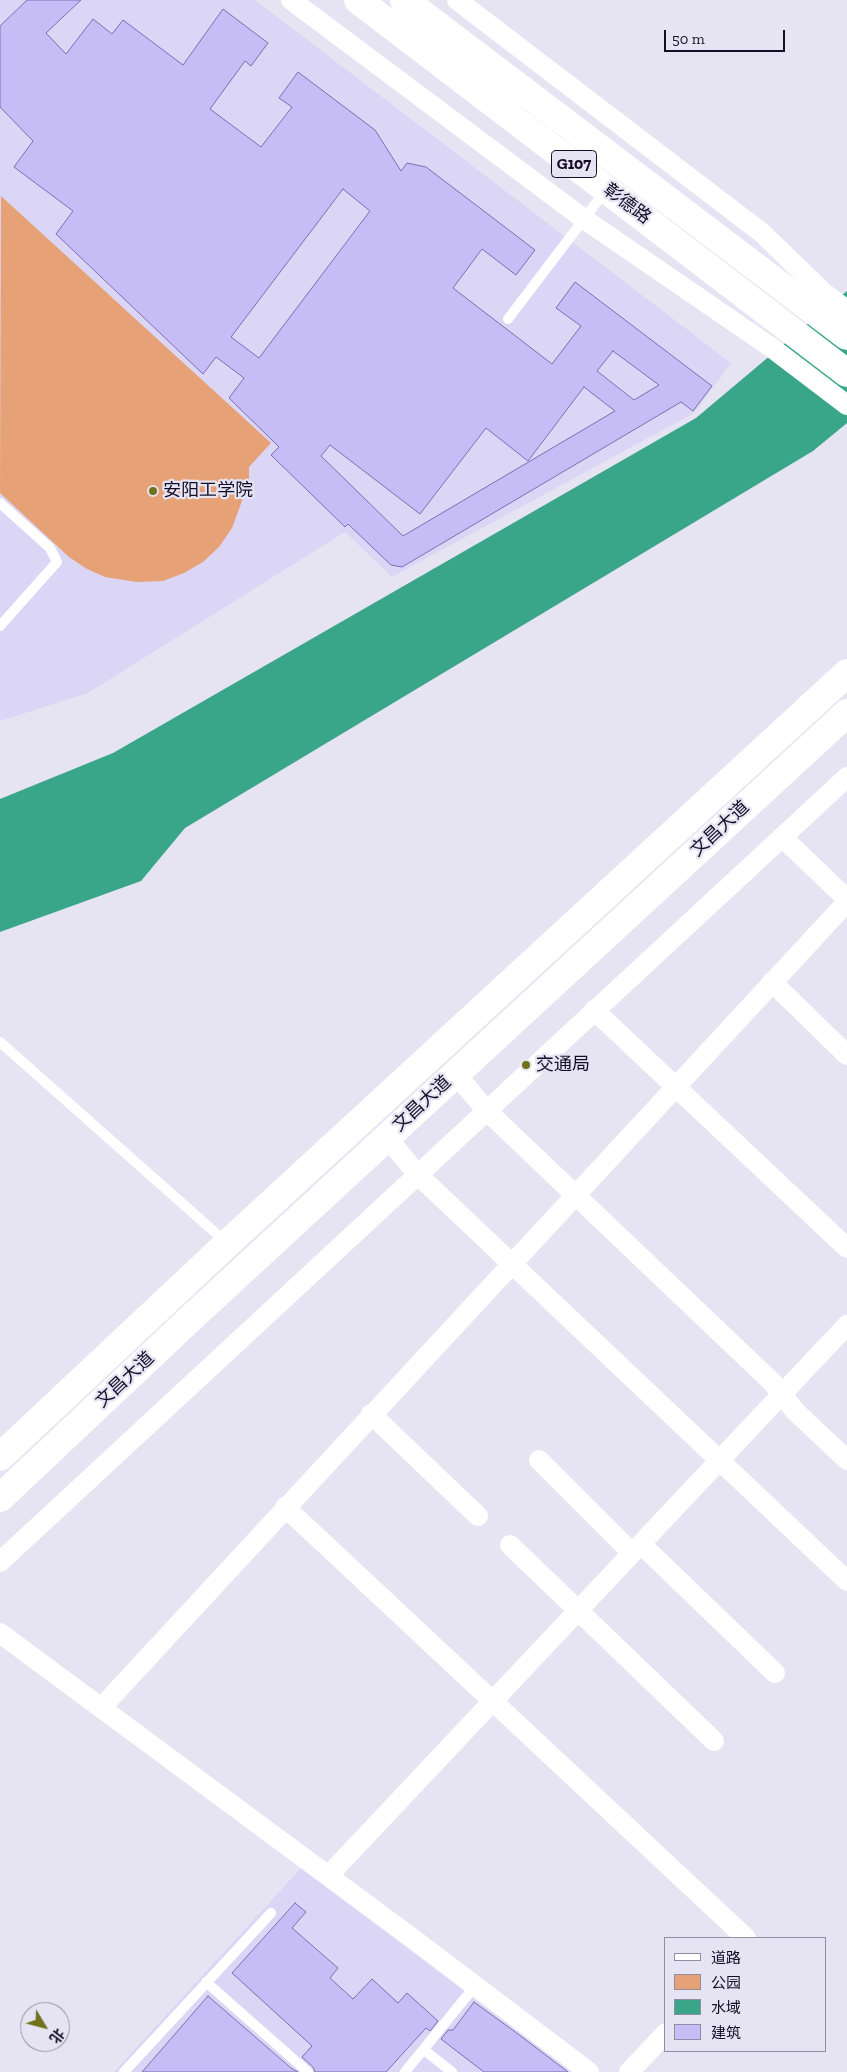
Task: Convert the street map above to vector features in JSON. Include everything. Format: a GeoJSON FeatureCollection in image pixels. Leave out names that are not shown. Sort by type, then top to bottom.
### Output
{"type":"FeatureCollection","features":[{"type":"Feature","properties":{"kind":"main road","name":"彰德路"},"geometry":{"type":"LineString","coordinates":[[358,0],[607,189],[781,338],[847,372]]}},
{"type":"Feature","properties":{"kind":"main road","name":"彰德路"},"geometry":{"type":"LineString","coordinates":[[404,0],[816,300],[847,336]]}},
{"type":"Feature","properties":{"kind":"main road","name":"文昌大道"},"geometry":{"type":"LineString","coordinates":[[0,1457],[228,1243],[847,673]]}},
{"type":"Feature","properties":{"kind":"main road","name":"文昌大道"},"geometry":{"type":"LineString","coordinates":[[0,1498],[455,1073],[847,713]]}},
{"type":"Feature","properties":{"kind":"street"},"geometry":{"type":"LineString","coordinates":[[291,0],[584,219],[781,338],[847,405]]}},
{"type":"Feature","properties":{"kind":"street"},"geometry":{"type":"LineString","coordinates":[[456,0],[762,233],[816,300],[847,310]]}},
{"type":"Feature","properties":{"kind":"street"},"geometry":{"type":"LineString","coordinates":[[0,1562],[847,777]]}},
{"type":"Feature","properties":{"kind":"street"},"geometry":{"type":"LineString","coordinates":[[101,1708],[847,900],[782,837]]}},
{"type":"Feature","properties":{"kind":"street"},"geometry":{"type":"LineString","coordinates":[[772,982],[847,1055]]}},
{"type":"Feature","properties":{"kind":"street"},"geometry":{"type":"LineString","coordinates":[[594,1010],[847,1248]]}},
{"type":"Feature","properties":{"kind":"street"},"geometry":{"type":"LineString","coordinates":[[455,1073],[486,1110],[782,1394],[847,1460]]}},
{"type":"Feature","properties":{"kind":"street"},"geometry":{"type":"LineString","coordinates":[[387,1137],[417,1174],[847,1581]]}},
{"type":"Feature","properties":{"kind":"street"},"geometry":{"type":"LineString","coordinates":[[328,1876],[847,1325]]}},
{"type":"Feature","properties":{"kind":"street"},"geometry":{"type":"LineString","coordinates":[[371,1414],[478,1516]]}},
{"type":"Feature","properties":{"kind":"street"},"geometry":{"type":"LineString","coordinates":[[539,1460],[775,1673]]}},
{"type":"Feature","properties":{"kind":"street"},"geometry":{"type":"LineString","coordinates":[[285,1507],[745,1937]]}},
{"type":"Feature","properties":{"kind":"street"},"geometry":{"type":"LineString","coordinates":[[510,1545],[714,1742]]}},
{"type":"Feature","properties":{"kind":"street"},"geometry":{"type":"LineString","coordinates":[[0,1633],[589,2072]]}},
{"type":"Feature","properties":{"kind":"street"},"geometry":{"type":"LineString","coordinates":[[629,2072],[664,2036]]}},
{"type":"Feature","properties":{"kind":"lane"},"geometry":{"type":"LineString","coordinates":[[508,319],[607,189]]}},
{"type":"Feature","properties":{"kind":"lane"},"geometry":{"type":"LineString","coordinates":[[0,504],[50,548],[57,562],[0,626]]}},
{"type":"Feature","properties":{"kind":"lane"},"geometry":{"type":"LineString","coordinates":[[0,1042],[228,1243]]}},
{"type":"Feature","properties":{"kind":"lane"},"geometry":{"type":"LineString","coordinates":[[124,2072],[271,1913]]}},
{"type":"Feature","properties":{"kind":"lane"},"geometry":{"type":"LineString","coordinates":[[206,1982],[308,2072]]}},
{"type":"Feature","properties":{"kind":"lane"},"geometry":{"type":"LineString","coordinates":[[405,2072],[475,1986]]}},
{"type":"Feature","properties":{"kind":"lane"},"geometry":{"type":"LineString","coordinates":[[424,2050],[452,2072]]}},
{"type":"Feature","properties":{"kind":"shaded area"},"geometry":{"type":"Polygon","coordinates":[[[0,0],[255,0],[731,363],[694,413],[392,577],[345,532],[88,693],[0,721],[0,0]]]}},
{"type":"Feature","properties":{"kind":"shaded area"},"geometry":{"type":"Polygon","coordinates":[[[301,1868],[571,2072],[114,2072],[301,1868]]]}},
{"type":"Feature","properties":{"kind":"green space","name":"安阳工学院"},"geometry":{"type":"Polygon","coordinates":[[[1,196],[271,443],[249,467],[249,482],[232,528],[219,547],[203,562],[184,573],[163,581],[136,582],[105,577],[87,569],[69,557],[0,493],[1,196]]]}},
{"type":"Feature","properties":{"kind":"water"},"geometry":{"type":"Polygon","coordinates":[[[847,291],[847,423],[813,451],[185,828],[141,881],[0,932],[0,799],[113,753],[696,418],[847,291]]]}},
{"type":"Feature","properties":{"kind":"building"},"geometry":{"type":"Polygon","coordinates":[[[27,0],[81,0],[46,33],[66,54],[93,19],[112,34],[123,20],[183,65],[223,9],[268,43],[251,66],[245,61],[210,109],[261,147],[292,107],[279,98],[298,72],[375,130],[401,171],[407,163],[426,167],[535,250],[516,275],[482,249],[453,288],[552,364],[581,326],[556,308],[575,282],[712,386],[693,411],[681,402],[402,567],[391,565],[348,524],[345,527],[271,455],[279,447],[229,398],[244,378],[216,357],[203,374],[56,234],[73,211],[14,167],[33,141],[0,107],[0,26],[27,0]],[[343,189],[231,337],[259,358],[370,211],[343,189]],[[613,351],[597,371],[634,400],[659,385],[613,351]],[[584,387],[528,461],[486,428],[420,514],[330,445],[321,456],[403,536],[615,411],[584,387]]]}},
{"type":"Feature","properties":{"kind":"building"},"geometry":{"type":"Polygon","coordinates":[[[295,1903],[306,1912],[292,1928],[338,1968],[330,1978],[353,1999],[372,1979],[398,2003],[407,1993],[438,2021],[430,2031],[426,2028],[386,2072],[315,2072],[313,2067],[302,2057],[312,2046],[232,1973],[295,1903]]]}},
{"type":"Feature","properties":{"kind":"building"},"geometry":{"type":"Polygon","coordinates":[[[208,1996],[291,2068],[298,2072],[142,2072],[208,1996]]]}},
{"type":"Feature","properties":{"kind":"building"},"geometry":{"type":"Polygon","coordinates":[[[474,2002],[568,2072],[484,2072],[441,2039],[448,2030],[453,2030],[474,2002]]]}},
{"type":"Feature","properties":{"kind":"place","name":"安阳工学院"},"geometry":{"type":"Point","coordinates":[153,491]}},
{"type":"Feature","properties":{"kind":"place","name":"交通局"},"geometry":{"type":"Point","coordinates":[526,1065]}}]}
